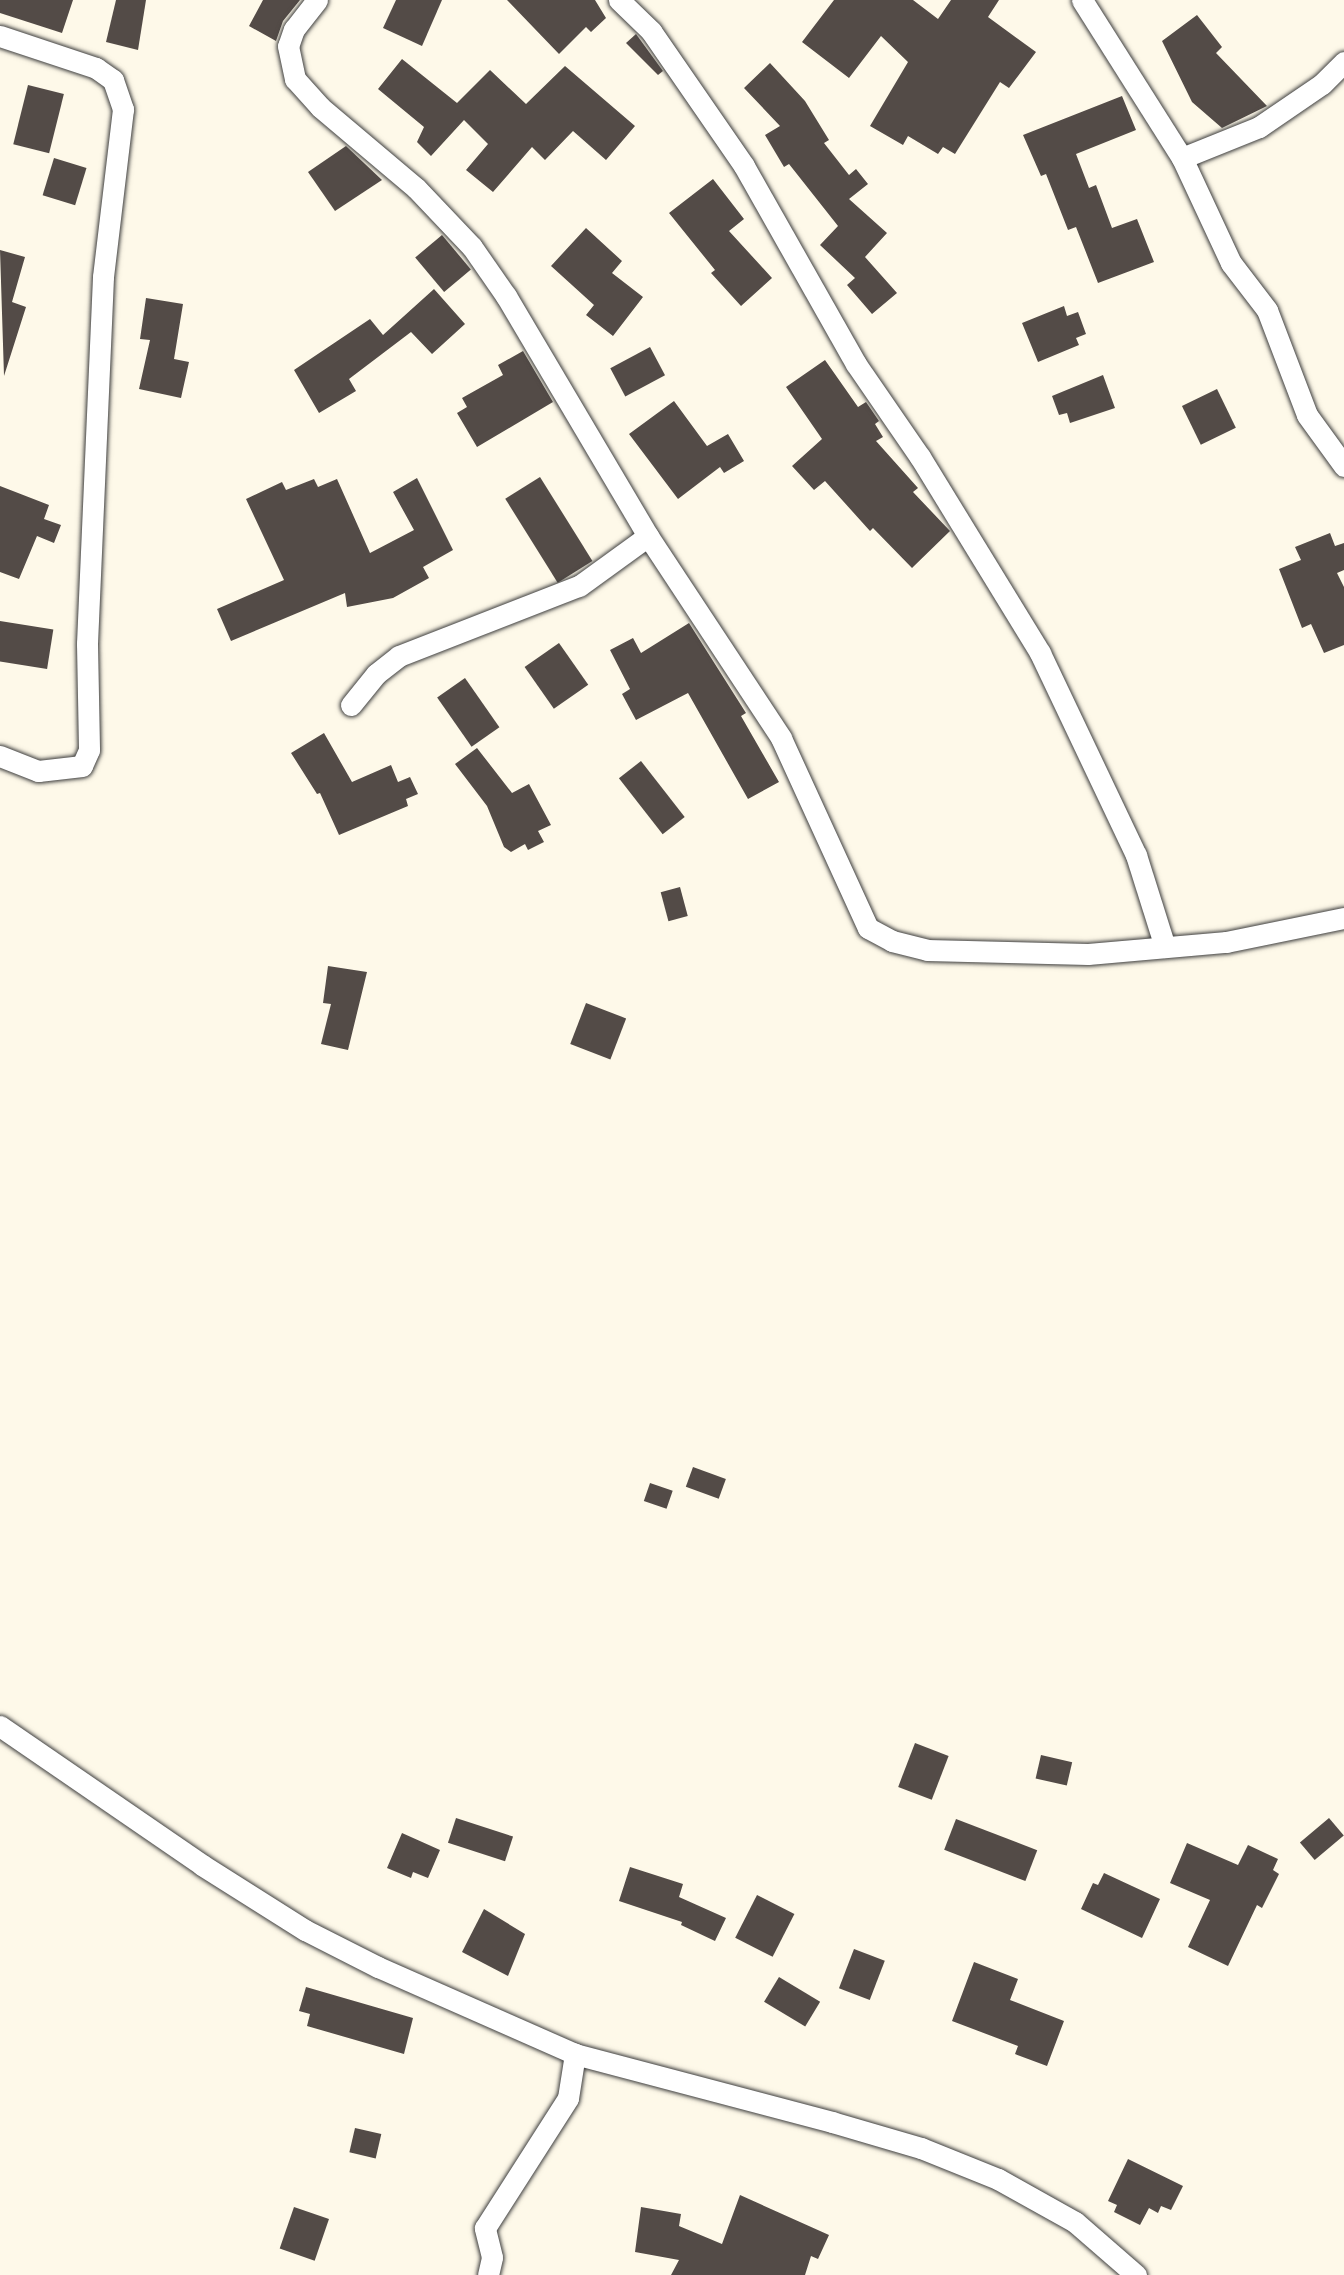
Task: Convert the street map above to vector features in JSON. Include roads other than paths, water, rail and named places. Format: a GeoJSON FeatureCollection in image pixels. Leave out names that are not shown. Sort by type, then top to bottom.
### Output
{"type":"FeatureCollection","features":[{"type":"Feature","properties":{"kind":"street"},"geometry":{"type":"LineString","coordinates":[[317,0],[294,29],[288,46],[295,79],[320,107],[416,188],[472,247],[506,296],[648,536],[781,738],[868,928],[892,942],[927,950],[1076,954],[1226,942],[1344,918]]}},
{"type":"Feature","properties":{"kind":"street"},"geometry":{"type":"LineString","coordinates":[[619,0],[651,31],[744,166],[856,364],[920,457],[1041,653],[1136,855],[1165,947]]}},
{"type":"Feature","properties":{"kind":"street"},"geometry":{"type":"LineString","coordinates":[[1082,0],[1182,158],[1231,263],[1267,310],[1295,391],[1344,467]]}},
{"type":"Feature","properties":{"kind":"street"},"geometry":{"type":"LineString","coordinates":[[0,36],[96,68],[114,80],[122,109],[102,290],[87,644],[89,750],[82,766],[38,771],[0,756]]}},
{"type":"Feature","properties":{"kind":"street"},"geometry":{"type":"LineString","coordinates":[[1182,158],[1259,127],[1322,84],[1344,62]]}},
{"type":"Feature","properties":{"kind":"street"},"geometry":{"type":"LineString","coordinates":[[351,705],[376,674],[399,656],[579,586],[648,536]]}},
{"type":"Feature","properties":{"kind":"street"},"geometry":{"type":"LineString","coordinates":[[0,1726],[202,1865],[305,1930],[443,1997],[575,2054],[688,2081],[920,2148],[1042,2200],[1075,2222],[1136,2275]]}},
{"type":"Feature","properties":{"kind":"street"},"geometry":{"type":"LineString","coordinates":[[488,2275],[492,2257],[485,2228],[568,2098],[575,2054]]}}]}
